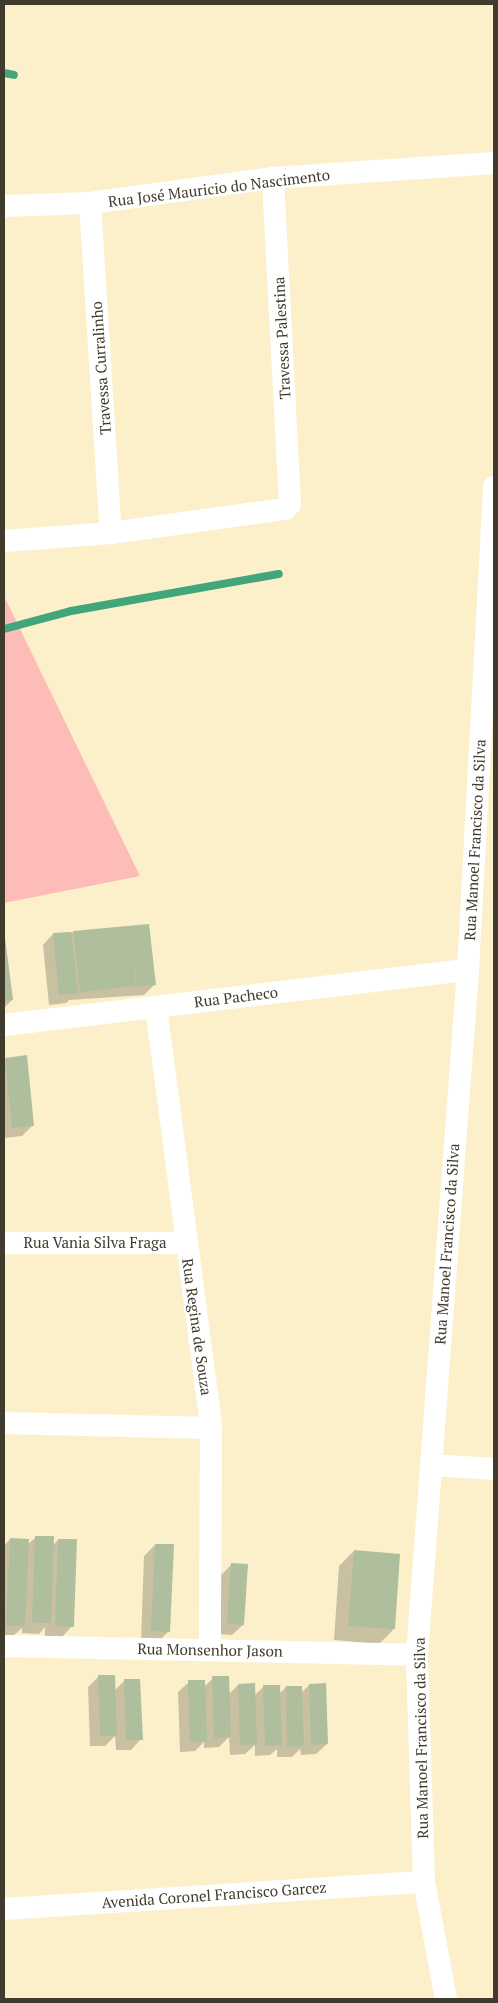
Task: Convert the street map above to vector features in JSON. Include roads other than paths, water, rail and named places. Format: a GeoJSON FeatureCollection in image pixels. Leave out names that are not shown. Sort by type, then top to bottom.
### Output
{"type":"FeatureCollection","features":[{"type":"Feature","properties":{"kind":"street","name":"Rua José Mauricio do Nascimento"},"geometry":{"type":"LineString","coordinates":[[4,206],[90,203],[273,178],[494,163]]}},
{"type":"Feature","properties":{"kind":"street","name":"Travessa Palestina"},"geometry":{"type":"LineString","coordinates":[[111,533],[285,509],[291,497],[273,178]]}},
{"type":"Feature","properties":{"kind":"street","name":"Travessa Curralinho"},"geometry":{"type":"LineString","coordinates":[[90,203],[111,533]]}},
{"type":"Feature","properties":{"kind":"street","name":"Rua Manoel Francisco da Silva"},"geometry":{"type":"LineString","coordinates":[[446,1999],[424,1882],[417,1655],[468,970],[494,487]]}},
{"type":"Feature","properties":{"kind":"street"},"geometry":{"type":"LineString","coordinates":[[4,541],[111,533]]}},
{"type":"Feature","properties":{"kind":"street","name":"Rua Pacheco"},"geometry":{"type":"LineString","coordinates":[[4,1025],[468,970]]}},
{"type":"Feature","properties":{"kind":"street","name":"Rua Regina de Souza"},"geometry":{"type":"LineString","coordinates":[[156,1007],[211,1428],[210,1650]]}},
{"type":"Feature","properties":{"kind":"street","name":"Rua Vania Silva Fraga"},"geometry":{"type":"LineString","coordinates":[[4,1243],[186,1243]]}},
{"type":"Feature","properties":{"kind":"street"},"geometry":{"type":"LineString","coordinates":[[4,1423],[211,1428]]}},
{"type":"Feature","properties":{"kind":"street"},"geometry":{"type":"LineString","coordinates":[[431,1465],[494,1469]]}},
{"type":"Feature","properties":{"kind":"street","name":"Rua Monsenhor Jason"},"geometry":{"type":"LineString","coordinates":[[4,1646],[417,1655]]}},
{"type":"Feature","properties":{"kind":"street","name":"Avenida Coronel Francisco Garcez"},"geometry":{"type":"LineString","coordinates":[[4,1909],[424,1882]]}},
{"type":"Feature","properties":{"kind":"waterway"},"geometry":{"type":"LineString","coordinates":[[4,73],[14,75]]}},
{"type":"Feature","properties":{"kind":"waterway"},"geometry":{"type":"LineString","coordinates":[[4,629],[71,611],[279,574]]}}]}
